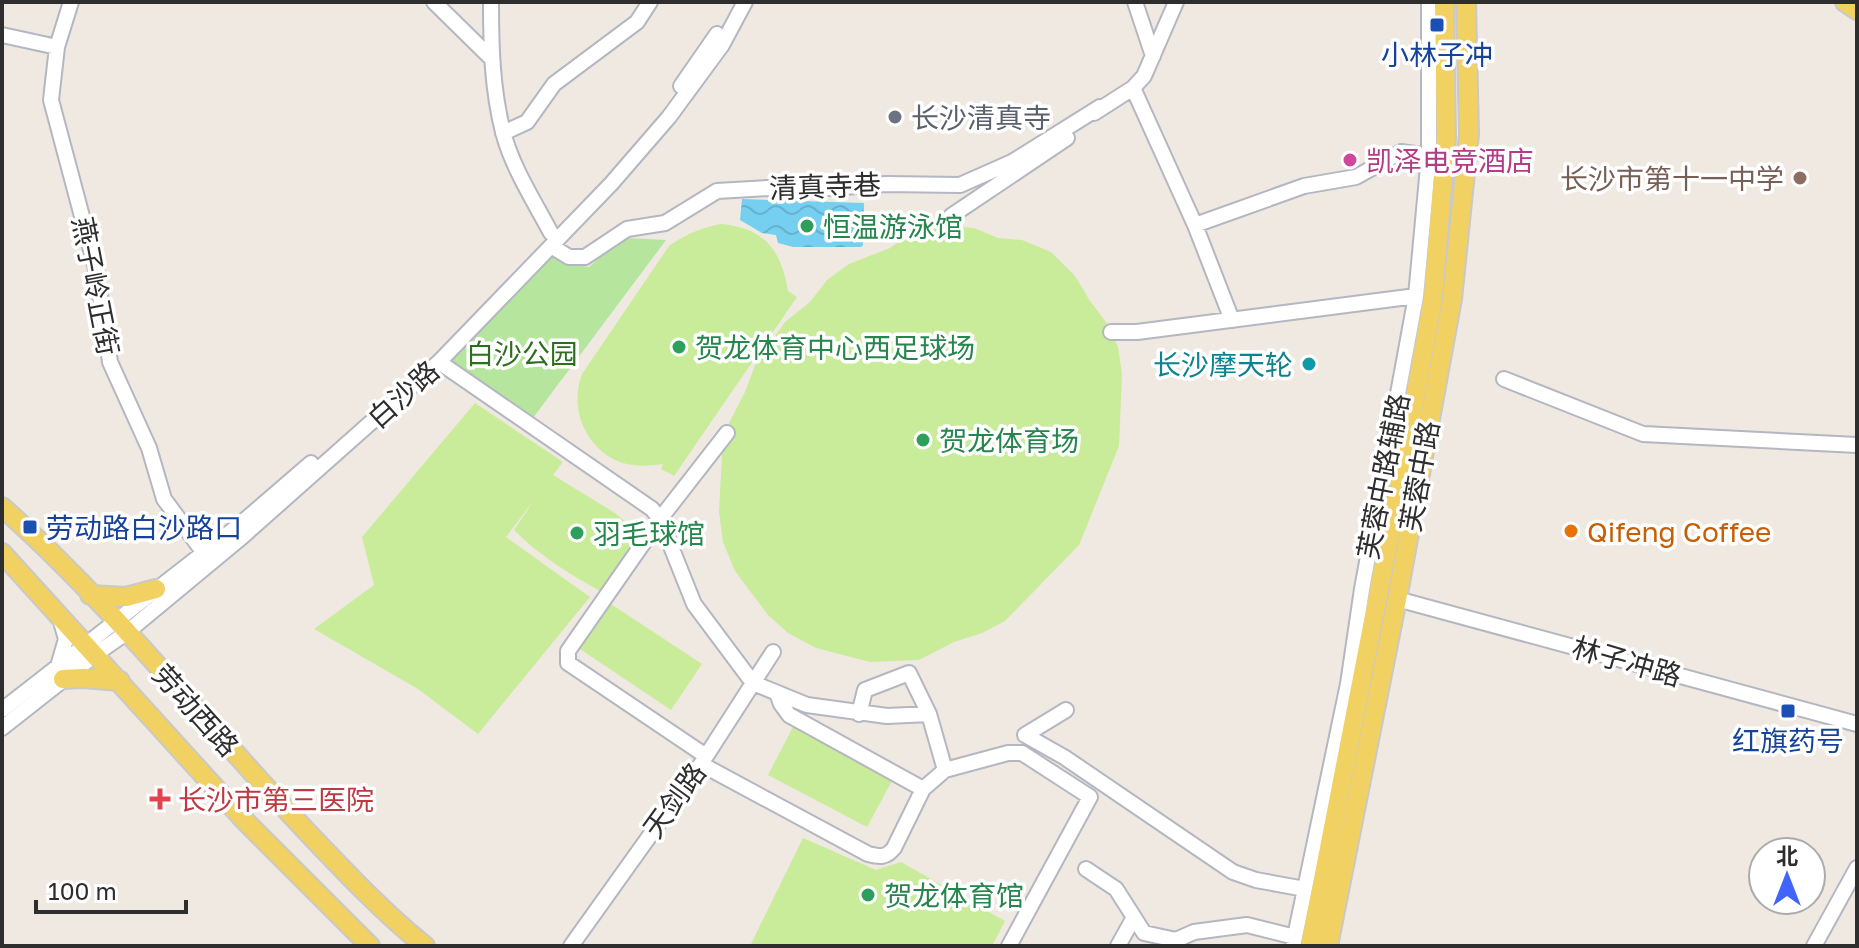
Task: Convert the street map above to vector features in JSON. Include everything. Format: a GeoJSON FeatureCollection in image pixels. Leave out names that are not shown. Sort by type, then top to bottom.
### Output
{"type":"FeatureCollection","features":[{"type":"Feature","properties":{"kind":"main road","name":"芙蓉中路"},"geometry":{"type":"LineString","coordinates":[[1300,943],[1399,492],[1433,298],[1445,172],[1447,100],[1444,2]]}},
{"type":"Feature","properties":{"kind":"main road","name":"芙蓉中路"},"geometry":{"type":"LineString","coordinates":[[1328,946],[1397,599],[1452,299],[1469,134],[1466,2]]}},
{"type":"Feature","properties":{"kind":"main road"},"geometry":{"type":"LineString","coordinates":[[1846,2],[1857,8]]}},
{"type":"Feature","properties":{"kind":"main road","name":"劳动西路"},"geometry":{"type":"LineString","coordinates":[[2,507],[32,534],[150,659],[278,802],[387,915],[425,946]]}},
{"type":"Feature","properties":{"kind":"main road","name":"劳动西路"},"geometry":{"type":"LineString","coordinates":[[2,553],[247,823],[370,946]]}},
{"type":"Feature","properties":{"kind":"main road"},"geometry":{"type":"LineString","coordinates":[[90,595],[126,597],[156,589]]}},
{"type":"Feature","properties":{"kind":"main road"},"geometry":{"type":"LineString","coordinates":[[61,672],[83,678],[120,681]]}},
{"type":"Feature","properties":{"kind":"street","name":"燕子岭正街"},"geometry":{"type":"LineString","coordinates":[[71,2],[57,47],[51,100],[96,269],[110,362],[149,448],[164,499],[204,553]]}},
{"type":"Feature","properties":{"kind":"street"},"geometry":{"type":"LineString","coordinates":[[434,2],[491,58]]}},
{"type":"Feature","properties":{"kind":"street"},"geometry":{"type":"LineString","coordinates":[[491,2],[491,58],[503,133],[551,239]]}},
{"type":"Feature","properties":{"kind":"street"},"geometry":{"type":"LineString","coordinates":[[503,133],[527,122],[554,84],[637,22],[650,2]]}},
{"type":"Feature","properties":{"kind":"street","name":"白沙路"},"geometry":{"type":"LineString","coordinates":[[2,728],[91,648],[120,627],[149,613],[243,536],[439,362],[665,109],[714,39],[734,2]]}},
{"type":"Feature","properties":{"kind":"street","name":"白沙路"},"geometry":{"type":"LineString","coordinates":[[120,627],[156,589],[204,553],[434,356],[611,184],[669,117],[722,45],[745,2]]}},
{"type":"Feature","properties":{"kind":"street"},"geometry":{"type":"LineString","coordinates":[[1135,2],[1153,56]]}},
{"type":"Feature","properties":{"kind":"street"},"geometry":{"type":"LineString","coordinates":[[951,216],[1072,135],[1100,107],[1133,88],[1144,76],[1176,2]]}},
{"type":"Feature","properties":{"kind":"street","name":"芙蓉中路辅路"},"geometry":{"type":"LineString","coordinates":[[1300,943],[1305,889],[1346,698],[1362,589],[1416,296],[1429,156],[1429,2]]}},
{"type":"Feature","properties":{"kind":"street"},"geometry":{"type":"LineString","coordinates":[[2,35],[57,47]]}},
{"type":"Feature","properties":{"kind":"street"},"geometry":{"type":"LineString","coordinates":[[1133,88],[1195,225],[1232,320]]}},
{"type":"Feature","properties":{"kind":"street","name":"清真寺巷"},"geometry":{"type":"LineString","coordinates":[[551,239],[569,257],[585,257],[627,229],[665,223],[717,191],[886,184],[960,185],[1012,162],[1100,107]]}},
{"type":"Feature","properties":{"kind":"street"},"geometry":{"type":"LineString","coordinates":[[1195,225],[1304,186],[1356,177],[1401,152],[1429,156]]}},
{"type":"Feature","properties":{"kind":"street"},"geometry":{"type":"LineString","coordinates":[[1111,332],[1137,332],[1416,296]]}},
{"type":"Feature","properties":{"kind":"street"},"geometry":{"type":"LineString","coordinates":[[439,362],[652,509],[660,519],[694,604],[753,683],[807,705],[859,714],[929,714]]}},
{"type":"Feature","properties":{"kind":"street"},"geometry":{"type":"LineString","coordinates":[[1504,379],[1643,434],[1857,445]]}},
{"type":"Feature","properties":{"kind":"street"},"geometry":{"type":"LineString","coordinates":[[727,433],[660,519],[599,605],[568,651],[568,663],[703,760],[868,854],[879,857],[888,855],[894,848],[923,789],[945,770],[1008,753],[1022,753],[1090,797],[1009,946]]}},
{"type":"Feature","properties":{"kind":"street","name":"林子冲路"},"geometry":{"type":"LineString","coordinates":[[1397,599],[1857,724]]}},
{"type":"Feature","properties":{"kind":"street"},"geometry":{"type":"LineString","coordinates":[[149,613],[145,636],[150,659]]}},
{"type":"Feature","properties":{"kind":"street"},"geometry":{"type":"LineString","coordinates":[[59,614],[66,639],[61,672]]}},
{"type":"Feature","properties":{"kind":"street","name":"天剑路"},"geometry":{"type":"LineString","coordinates":[[571,946],[703,760],[773,652]]}},
{"type":"Feature","properties":{"kind":"street","name":"白沙路"},"geometry":{"type":"LineString","coordinates":[[2,710],[61,672]]}},
{"type":"Feature","properties":{"kind":"street"},"geometry":{"type":"LineString","coordinates":[[859,714],[865,690],[909,673],[929,714],[945,770]]}},
{"type":"Feature","properties":{"kind":"street"},"geometry":{"type":"LineString","coordinates":[[777,693],[789,715],[923,789]]}},
{"type":"Feature","properties":{"kind":"street"},"geometry":{"type":"LineString","coordinates":[[1066,710],[1025,735],[1064,757],[1233,872],[1256,880],[1305,889]]}},
{"type":"Feature","properties":{"kind":"street"},"geometry":{"type":"LineString","coordinates":[[1814,946],[1857,868]]}},
{"type":"Feature","properties":{"kind":"street"},"geometry":{"type":"LineString","coordinates":[[1086,869],[1116,889],[1144,933],[1176,940],[1193,939],[1247,925],[1300,943]]}},
{"type":"Feature","properties":{"kind":"street"},"geometry":{"type":"LineString","coordinates":[[1118,946],[1133,919]]}},
{"type":"Feature","properties":{"kind":"green space"},"geometry":{"type":"Polygon","coordinates":[[[721,224],[749,230],[760,236],[781,264],[788,291],[797,297],[674,476],[661,469],[663,464],[642,466],[620,462],[597,447],[583,426],[578,400],[582,374],[669,246],[694,232],[721,224]]]}},
{"type":"Feature","properties":{"kind":"green space","name":"贺龙体育场"},"geometry":{"type":"Polygon","coordinates":[[[949,226],[974,228],[998,238],[1022,240],[1051,252],[1075,276],[1106,322],[1118,347],[1122,374],[1119,446],[1079,545],[1005,621],[919,660],[870,662],[816,648],[788,633],[768,615],[735,571],[723,542],[719,512],[722,455],[729,423],[756,363],[785,322],[810,302],[827,280],[849,264],[890,248],[912,232],[949,226]]]}},
{"type":"Feature","properties":{"kind":"green space","name":"白沙公园"},"geometry":{"type":"Polygon","coordinates":[[[628,238],[666,240],[533,418],[450,361],[549,254],[565,263],[589,267],[613,246],[628,238]]]}},
{"type":"Feature","properties":{"kind":"green space"},"geometry":{"type":"Polygon","coordinates":[[[475,403],[563,462],[553,475],[615,513],[641,535],[602,592],[555,564],[514,530],[534,500],[506,537],[590,597],[478,734],[418,689],[314,629],[374,585],[362,537],[475,403]]]}},
{"type":"Feature","properties":{"kind":"green space"},"geometry":{"type":"Polygon","coordinates":[[[608,602],[702,664],[671,710],[577,647],[608,602]]]}},
{"type":"Feature","properties":{"kind":"green space"},"geometry":{"type":"Polygon","coordinates":[[[793,727],[893,779],[867,827],[768,775],[793,727]]]}},
{"type":"Feature","properties":{"kind":"green space","name":"贺龙体育馆"},"geometry":{"type":"Polygon","coordinates":[[[803,838],[876,870],[901,862],[1005,921],[992,946],[750,946],[803,838]]]}},
{"type":"Feature","properties":{"kind":"water","name":"恒温游泳馆"},"geometry":{"type":"Polygon","coordinates":[[[742,199],[864,203],[863,245],[793,247],[778,243],[776,235],[762,233],[740,220],[742,199]]]}},
{"type":"Feature","properties":{"kind":"place","name":"小林子冲"},"geometry":{"type":"Point","coordinates":[1437,25]}},
{"type":"Feature","properties":{"kind":"place","name":"长沙清真寺"},"geometry":{"type":"Point","coordinates":[895,117]}},
{"type":"Feature","properties":{"kind":"place","name":"凯泽电竞酒店"},"geometry":{"type":"Point","coordinates":[1350,160]}},
{"type":"Feature","properties":{"kind":"place","name":"长沙市第十一中学"},"geometry":{"type":"Point","coordinates":[1800,178]}},
{"type":"Feature","properties":{"kind":"place","name":"恒温游泳馆"},"geometry":{"type":"Point","coordinates":[807,226]}},
{"type":"Feature","properties":{"kind":"place","name":"贺龙体育中心西足球场"},"geometry":{"type":"Point","coordinates":[679,347]}},
{"type":"Feature","properties":{"kind":"place","name":"长沙摩天轮"},"geometry":{"type":"Point","coordinates":[1309,364]}},
{"type":"Feature","properties":{"kind":"place","name":"贺龙体育场"},"geometry":{"type":"Point","coordinates":[923,440]}},
{"type":"Feature","properties":{"kind":"place","name":"劳动路白沙路口"},"geometry":{"type":"Point","coordinates":[30,527]}},
{"type":"Feature","properties":{"kind":"place","name":"Qifeng Coffee"},"geometry":{"type":"Point","coordinates":[1571,531]}},
{"type":"Feature","properties":{"kind":"place","name":"羽毛球馆"},"geometry":{"type":"Point","coordinates":[577,533]}},
{"type":"Feature","properties":{"kind":"place","name":"红旗药号"},"geometry":{"type":"Point","coordinates":[1788,711]}},
{"type":"Feature","properties":{"kind":"place","name":"长沙市第三医院"},"geometry":{"type":"Point","coordinates":[160,799]}},
{"type":"Feature","properties":{"kind":"place","name":"贺龙体育馆"},"geometry":{"type":"Point","coordinates":[868,895]}}]}
